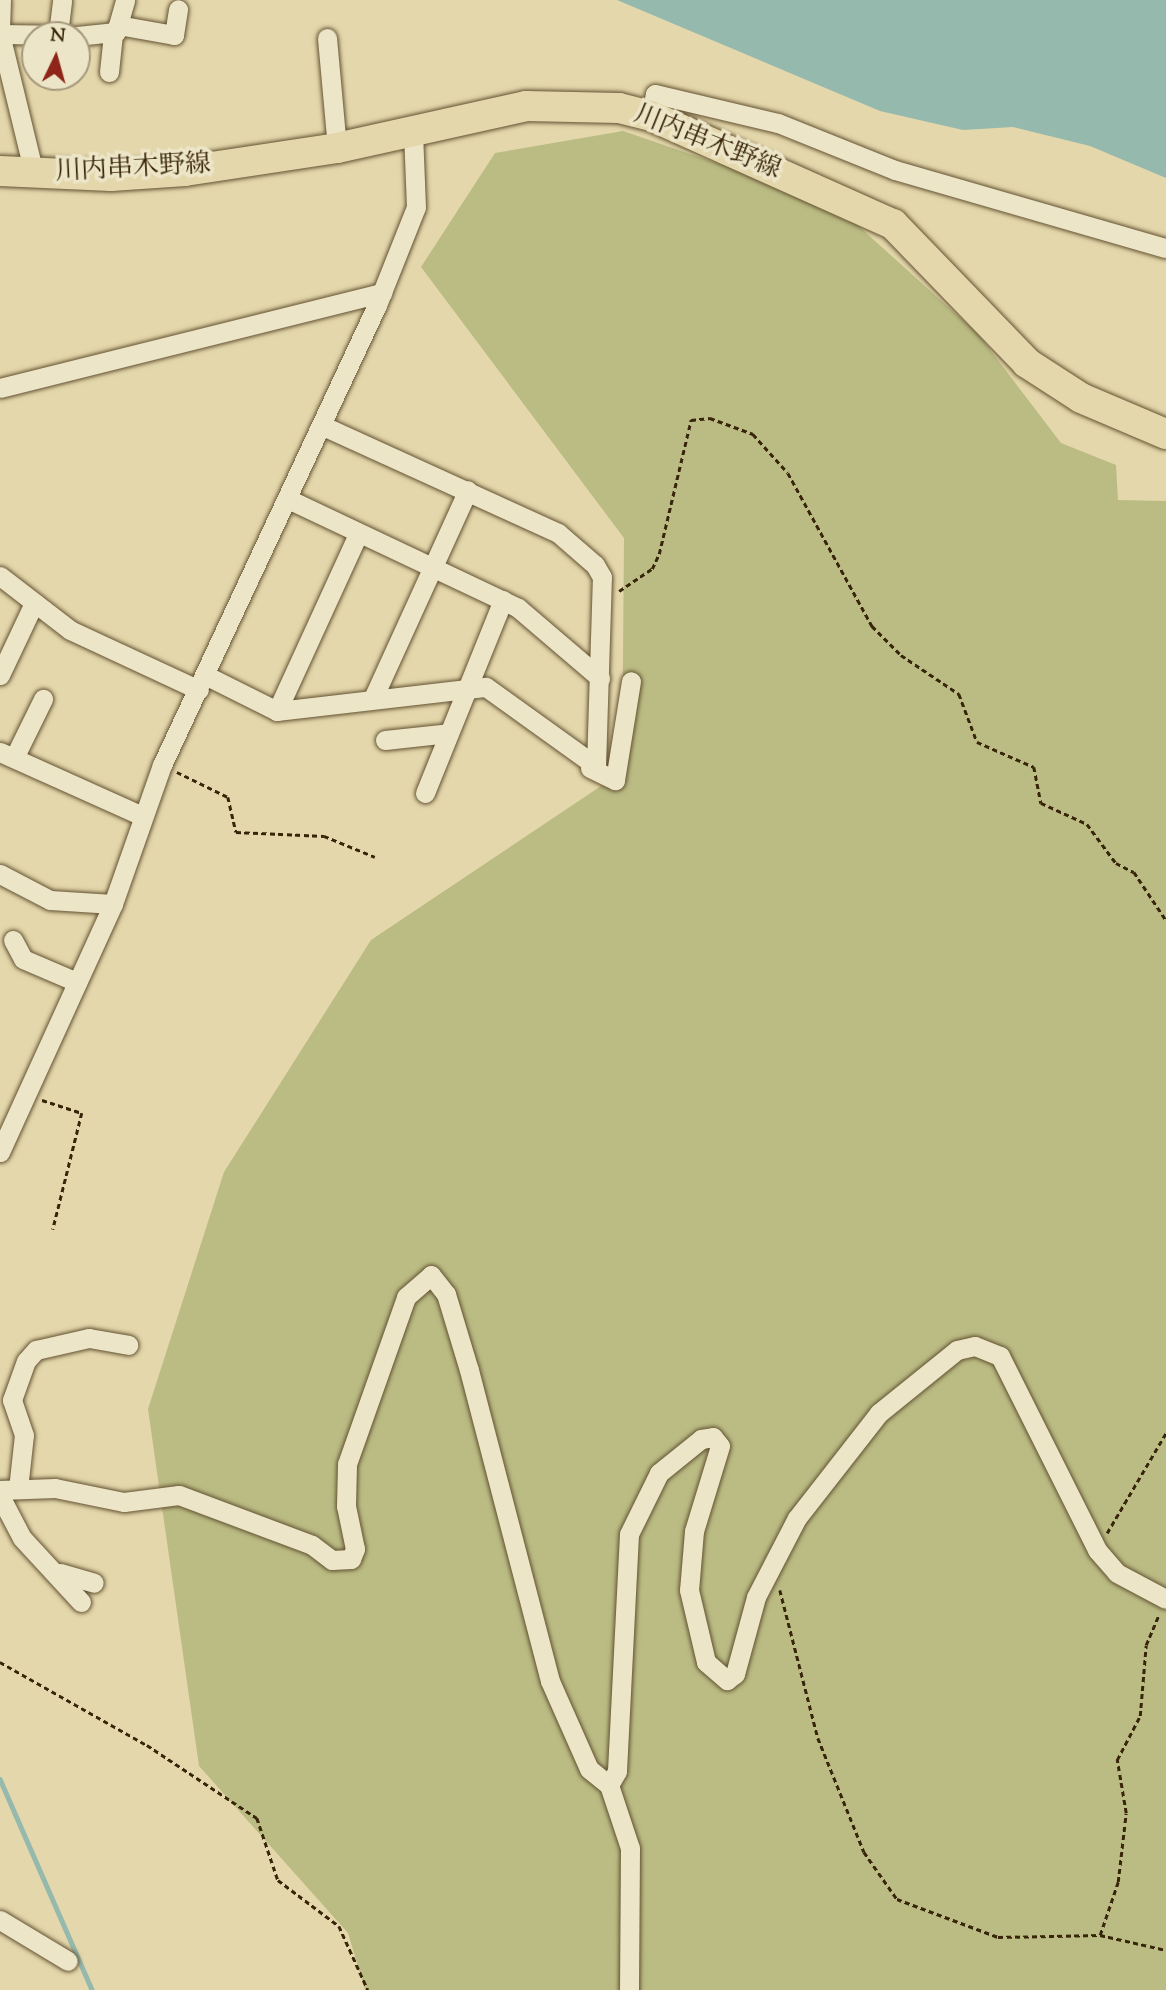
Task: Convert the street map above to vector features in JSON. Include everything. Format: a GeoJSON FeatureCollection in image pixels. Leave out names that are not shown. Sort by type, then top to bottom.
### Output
{"type":"FeatureCollection","features":[{"type":"Feature","properties":{"kind":"main road","name":"川内串木野線"},"geometry":{"type":"LineString","coordinates":[[0,171],[34,174],[185,171],[337,149],[526,106],[577,104],[651,116],[893,224],[1027,363],[1081,398],[1166,433]]}},
{"type":"Feature","properties":{"kind":"street"},"geometry":{"type":"LineString","coordinates":[[1,0],[1,38],[34,174]]}},
{"type":"Feature","properties":{"kind":"street"},"geometry":{"type":"LineString","coordinates":[[60,21],[62,0]]}},
{"type":"Feature","properties":{"kind":"street"},"geometry":{"type":"LineString","coordinates":[[109,72],[115,29],[125,0]]}},
{"type":"Feature","properties":{"kind":"street"},"geometry":{"type":"LineString","coordinates":[[91,33],[115,29],[174,35],[178,9]]}},
{"type":"Feature","properties":{"kind":"street"},"geometry":{"type":"LineString","coordinates":[[1,38],[21,37]]}},
{"type":"Feature","properties":{"kind":"street"},"geometry":{"type":"LineString","coordinates":[[327,38],[337,149]]}},
{"type":"Feature","properties":{"kind":"street"},"geometry":{"type":"LineString","coordinates":[[651,116],[655,94],[778,123],[895,170],[1166,248]]}},
{"type":"Feature","properties":{"kind":"street"},"geometry":{"type":"LineString","coordinates":[[0,1152],[113,904],[141,815],[162,765],[290,500],[321,425],[382,293],[416,207],[413,133]]}},
{"type":"Feature","properties":{"kind":"street"},"geometry":{"type":"LineString","coordinates":[[0,388],[382,293]]}},
{"type":"Feature","properties":{"kind":"street"},"geometry":{"type":"LineString","coordinates":[[321,425],[558,533],[595,565],[602,603],[599,757],[590,768]]}},
{"type":"Feature","properties":{"kind":"street"},"geometry":{"type":"LineString","coordinates":[[373,696],[468,491]]}},
{"type":"Feature","properties":{"kind":"street"},"geometry":{"type":"LineString","coordinates":[[290,500],[503,600],[600,678]]}},
{"type":"Feature","properties":{"kind":"street"},"geometry":{"type":"LineString","coordinates":[[277,711],[358,534]]}},
{"type":"Feature","properties":{"kind":"street"},"geometry":{"type":"LineString","coordinates":[[0,576],[71,630],[277,711],[465,685],[486,687],[508,700],[590,768],[615,780],[631,681]]}},
{"type":"Feature","properties":{"kind":"street"},"geometry":{"type":"LineString","coordinates":[[425,793],[465,685],[503,600]]}},
{"type":"Feature","properties":{"kind":"street"},"geometry":{"type":"LineString","coordinates":[[0,675],[34,603]]}},
{"type":"Feature","properties":{"kind":"street"},"geometry":{"type":"LineString","coordinates":[[43,699],[7,755],[141,815]]}},
{"type":"Feature","properties":{"kind":"street"},"geometry":{"type":"LineString","coordinates":[[385,740],[449,733]]}},
{"type":"Feature","properties":{"kind":"street"},"geometry":{"type":"LineString","coordinates":[[0,874],[50,901],[113,904]]}},
{"type":"Feature","properties":{"kind":"street"},"geometry":{"type":"LineString","coordinates":[[13,940],[23,959],[77,982]]}},
{"type":"Feature","properties":{"kind":"street"},"geometry":{"type":"LineString","coordinates":[[6,1492],[55,1488],[124,1502],[179,1495],[312,1545],[331,1560],[351,1559],[355,1549],[347,1464],[406,1297],[431,1275],[446,1294],[469,1370],[550,1681],[589,1769],[609,1786],[629,1847],[629,1990]]}},
{"type":"Feature","properties":{"kind":"street"},"geometry":{"type":"LineString","coordinates":[[81,1602],[59,1573],[22,1538],[6,1492],[24,1435],[12,1400],[26,1362],[36,1350],[89,1338],[128,1345]]}},
{"type":"Feature","properties":{"kind":"street"},"geometry":{"type":"LineString","coordinates":[[609,1786],[617,1771],[629,1534],[659,1474],[701,1438],[713,1437],[720,1446],[694,1531],[689,1590],[706,1662],[727,1680],[735,1674],[773,1559],[836,1462],[878,1413],[933,1364],[975,1346],[994,1349],[1017,1382],[1097,1550],[1117,1573],[1166,1599]]}},
{"type":"Feature","properties":{"kind":"street"},"geometry":{"type":"LineString","coordinates":[[59,1573],[94,1583]]}},
{"type":"Feature","properties":{"kind":"street"},"geometry":{"type":"LineString","coordinates":[[0,1920],[68,1961]]}},
{"type":"Feature","properties":{"kind":"path"},"geometry":{"type":"LineString","coordinates":[[602,603],[652,569],[691,420],[710,418],[753,434],[788,472],[872,626],[901,655],[959,694],[977,742],[1034,767],[1041,803],[1087,824],[1116,863],[1134,872],[1166,920]]}},
{"type":"Feature","properties":{"kind":"path"},"geometry":{"type":"LineString","coordinates":[[162,765],[228,797],[236,832],[324,836],[375,857]]}},
{"type":"Feature","properties":{"kind":"path"},"geometry":{"type":"LineString","coordinates":[[26,1094],[82,1114],[53,1229]]}},
{"type":"Feature","properties":{"kind":"path"},"geometry":{"type":"LineString","coordinates":[[1097,1550],[1166,1433]]}},
{"type":"Feature","properties":{"kind":"path"},"geometry":{"type":"LineString","coordinates":[[773,1559],[805,1700],[878,1878],[897,1899],[998,1937],[1100,1935],[1166,1950]]}},
{"type":"Feature","properties":{"kind":"path"},"geometry":{"type":"LineString","coordinates":[[1100,1935],[1118,1882],[1126,1813],[1117,1760],[1140,1716],[1146,1644],[1166,1599]]}},
{"type":"Feature","properties":{"kind":"path"},"geometry":{"type":"LineString","coordinates":[[0,1662],[147,1745],[257,1818],[278,1880],[339,1926],[368,1990]]}},
{"type":"Feature","properties":{"kind":"green space"},"geometry":{"type":"Polygon","coordinates":[[[623,131],[833,203],[978,334],[1061,443],[1116,465],[1118,500],[1166,501],[1166,1990],[365,1990],[348,1933],[199,1766],[148,1409],[224,1172],[371,940],[622,772],[624,538],[421,267],[495,153],[623,131]]]}},
{"type":"Feature","properties":{"kind":"water"},"geometry":{"type":"Polygon","coordinates":[[[617,0],[1166,0],[1166,178],[1090,146],[1013,127],[963,130],[880,111],[617,0]]]}},
{"type":"Feature","properties":{"kind":"waterway"},"geometry":{"type":"LineString","coordinates":[[0,1779],[92,1990]]}}]}
